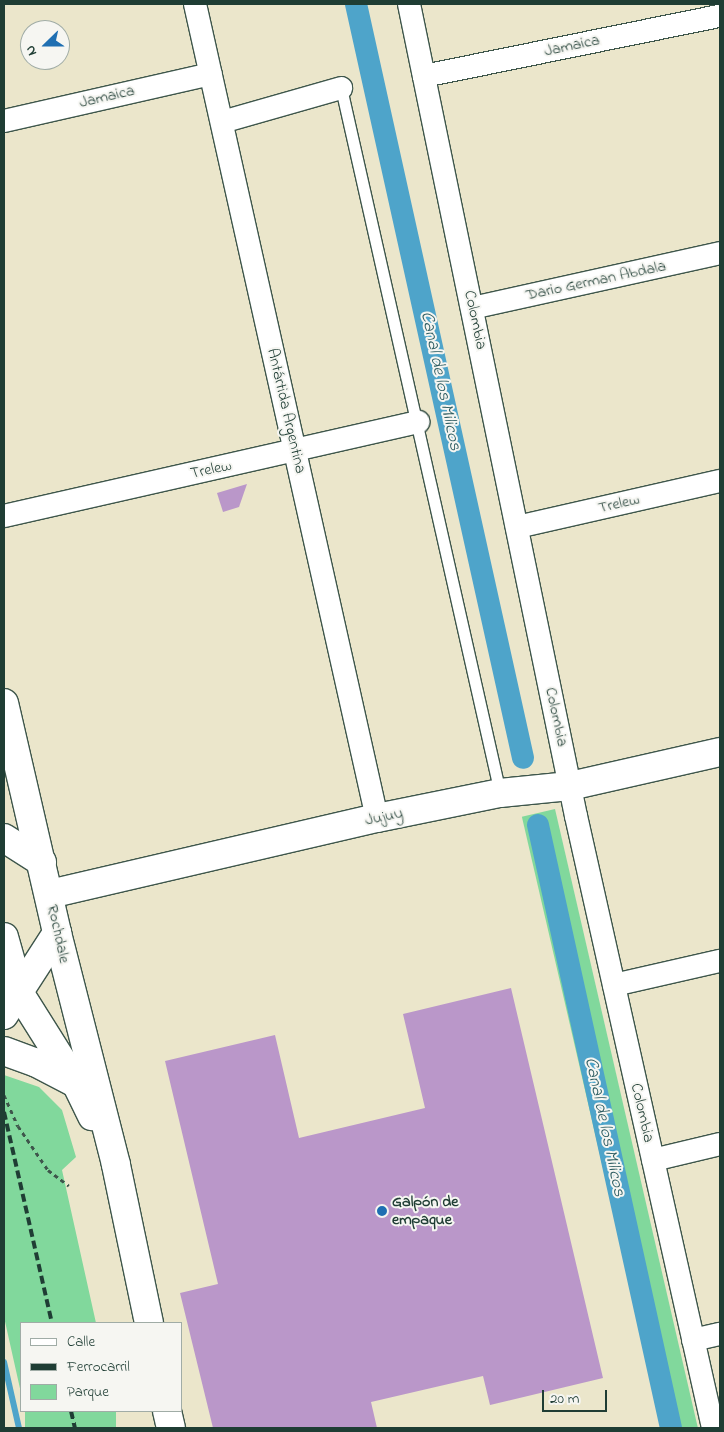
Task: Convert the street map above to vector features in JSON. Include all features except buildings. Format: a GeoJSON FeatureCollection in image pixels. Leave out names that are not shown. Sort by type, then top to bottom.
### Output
{"type":"FeatureCollection","features":[{"type":"Feature","properties":{"kind":"main road","name":"Rochdale"},"geometry":{"type":"LineString","coordinates":[[4,703],[50,894],[57,933],[116,1165],[149,1322]]}},
{"type":"Feature","properties":{"kind":"main road","name":"Jujuy"},"geometry":{"type":"LineString","coordinates":[[50,894],[377,818],[500,793],[570,786],[720,752]]}},
{"type":"Feature","properties":{"kind":"main road"},"geometry":{"type":"LineString","coordinates":[[4,838],[42,862]]}},
{"type":"Feature","properties":{"kind":"main road"},"geometry":{"type":"LineString","coordinates":[[4,1015],[20,994],[57,933]]}},
{"type":"Feature","properties":{"kind":"main road","name":"Rochdale"},"geometry":{"type":"LineString","coordinates":[[4,938],[20,994],[76,1084],[116,1165]]}},
{"type":"Feature","properties":{"kind":"main road"},"geometry":{"type":"LineString","coordinates":[[4,1051],[35,1062],[76,1084]]}},
{"type":"Feature","properties":{"kind":"main road"},"geometry":{"type":"LineString","coordinates":[[167,1412],[171,1428]]}},
{"type":"Feature","properties":{"kind":"street","name":"Antártida Argentina"},"geometry":{"type":"LineString","coordinates":[[195,4],[377,818]]}},
{"type":"Feature","properties":{"kind":"street","name":"Colombia"},"geometry":{"type":"LineString","coordinates":[[409,4],[570,786],[713,1428]]}},
{"type":"Feature","properties":{"kind":"street","name":"Jamaica"},"geometry":{"type":"LineString","coordinates":[[424,76],[720,16]]}},
{"type":"Feature","properties":{"kind":"street","name":"Jamaica"},"geometry":{"type":"LineString","coordinates":[[4,121],[211,74]]}},
{"type":"Feature","properties":{"kind":"street"},"geometry":{"type":"LineString","coordinates":[[222,122],[341,88]]}},
{"type":"Feature","properties":{"kind":"street","name":"Dario German Abdala"},"geometry":{"type":"LineString","coordinates":[[472,308],[720,253]]}},
{"type":"Feature","properties":{"kind":"street","name":"Trelew"},"geometry":{"type":"LineString","coordinates":[[4,516],[295,452],[418,422]]}},
{"type":"Feature","properties":{"kind":"street","name":"Trelew"},"geometry":{"type":"LineString","coordinates":[[517,527],[720,481]]}},
{"type":"Feature","properties":{"kind":"street"},"geometry":{"type":"LineString","coordinates":[[614,985],[720,960]]}},
{"type":"Feature","properties":{"kind":"street"},"geometry":{"type":"LineString","coordinates":[[653,1160],[720,1144]]}},
{"type":"Feature","properties":{"kind":"street"},"geometry":{"type":"LineString","coordinates":[[693,1340],[720,1334]]}},
{"type":"Feature","properties":{"kind":"lane"},"geometry":{"type":"LineString","coordinates":[[341,88],[418,422],[500,793]]}},
{"type":"Feature","properties":{"kind":"path"},"geometry":{"type":"LineString","coordinates":[[4,1095],[18,1126],[48,1170],[69,1186]]}},
{"type":"Feature","properties":{"kind":"green space"},"geometry":{"type":"Polygon","coordinates":[[[555,809],[698,1428],[663,1428],[522,817],[555,809]]]}},
{"type":"Feature","properties":{"kind":"green space"},"geometry":{"type":"Polygon","coordinates":[[[4,1075],[39,1087],[62,1110],[76,1157],[62,1170],[96,1322],[20,1322],[20,1389],[4,1317],[4,1075]]]}},
{"type":"Feature","properties":{"kind":"green space"},"geometry":{"type":"Polygon","coordinates":[[[25,1412],[116,1412],[116,1428],[25,1428],[25,1412]]]}},
{"type":"Feature","properties":{"kind":"waterway","name":"Canal de los Milicos"},"geometry":{"type":"LineString","coordinates":[[356,4],[523,758]]}},
{"type":"Feature","properties":{"kind":"waterway","name":"Canal de los Milicos"},"geometry":{"type":"LineString","coordinates":[[538,825],[671,1428]]}},
{"type":"Feature","properties":{"kind":"waterway"},"geometry":{"type":"LineString","coordinates":[[4,1362],[19,1428]]}},
{"type":"Feature","properties":{"kind":"railway"},"geometry":{"type":"LineString","coordinates":[[4,1112],[52,1322]]}},
{"type":"Feature","properties":{"kind":"railway"},"geometry":{"type":"LineString","coordinates":[[71,1412],[75,1428]]}},
{"type":"Feature","properties":{"kind":"place","name":"Galpón de empaque"},"geometry":{"type":"Point","coordinates":[382,1211]}}]}
